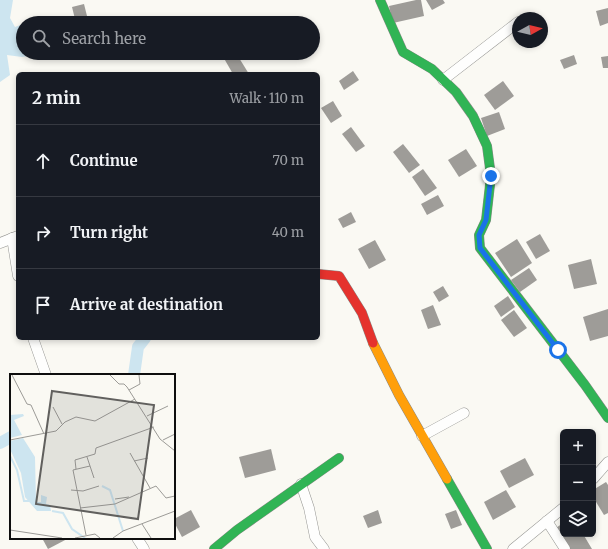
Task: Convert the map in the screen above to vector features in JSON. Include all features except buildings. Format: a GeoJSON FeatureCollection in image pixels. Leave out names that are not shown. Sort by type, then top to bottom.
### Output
{"type":"FeatureCollection","features":[{"type":"Feature","properties":{"kind":"street"},"geometry":{"type":"LineString","coordinates":[[380,0],[403,52],[432,69],[456,92],[473,116],[487,146],[491,176],[486,220],[479,235],[480,248],[585,385],[608,418]]}},
{"type":"Feature","properties":{"kind":"street"},"geometry":{"type":"LineString","coordinates":[[443,80],[512,27]]}},
{"type":"Feature","properties":{"kind":"street"},"geometry":{"type":"LineString","coordinates":[[0,243],[15,237],[16,250]]}},
{"type":"Feature","properties":{"kind":"street"},"geometry":{"type":"LineString","coordinates":[[320,274],[339,276],[362,313],[375,348],[422,436],[487,549]]}},
{"type":"Feature","properties":{"kind":"street"},"geometry":{"type":"LineString","coordinates":[[34,340],[46,374]]}},
{"type":"Feature","properties":{"kind":"street"},"geometry":{"type":"LineString","coordinates":[[422,436],[464,413]]}},
{"type":"Feature","properties":{"kind":"street"},"geometry":{"type":"LineString","coordinates":[[214,549],[237,530],[338,458]]}},
{"type":"Feature","properties":{"kind":"street"},"geometry":{"type":"LineString","coordinates":[[596,476],[608,462]]}},
{"type":"Feature","properties":{"kind":"street"},"geometry":{"type":"LineString","coordinates":[[301,484],[309,508],[315,537],[324,549]]}},
{"type":"Feature","properties":{"kind":"street"},"geometry":{"type":"LineString","coordinates":[[513,549],[560,510]]}},
{"type":"Feature","properties":{"kind":"street"},"geometry":{"type":"LineString","coordinates":[[547,521],[565,549]]}},
{"type":"Feature","properties":{"kind":"street"},"geometry":{"type":"LineString","coordinates":[[138,539],[144,549]]}},
{"type":"Feature","properties":{"kind":"water"},"geometry":{"type":"Polygon","coordinates":[[[0,0],[13,0],[10,18],[16,27],[16,56],[7,55],[10,75],[0,82],[0,0]]]}},
{"type":"Feature","properties":{"kind":"waterway"},"geometry":{"type":"LineString","coordinates":[[134,374],[138,347],[143,340]]}},
{"type":"Feature","properties":{"kind":"waterway"},"geometry":{"type":"LineString","coordinates":[[0,443],[10,438]]}},
{"type":"Feature","properties":{"kind":"traffic: fast"},"geometry":{"type":"LineString","coordinates":[[380,0],[403,52],[432,69],[456,92],[473,116],[487,146],[491,176],[486,220],[479,235],[480,248],[585,385],[608,418]]}},
{"type":"Feature","properties":{"kind":"traffic: fast"},"geometry":{"type":"LineString","coordinates":[[214,549],[237,530],[339,458]]}},
{"type":"Feature","properties":{"kind":"traffic: fast"},"geometry":{"type":"LineString","coordinates":[[447,479],[487,549]]}},
{"type":"Feature","properties":{"kind":"traffic: slow"},"geometry":{"type":"LineString","coordinates":[[373,343],[399,395],[447,479]]}},
{"type":"Feature","properties":{"kind":"traffic: jam"},"geometry":{"type":"LineString","coordinates":[[320,274],[339,276],[362,313],[373,343]]}},
{"type":"Feature","properties":{"kind":"route"},"geometry":{"type":"LineString","coordinates":[[491,176],[486,220],[479,235],[480,248],[558,350]]}}]}
